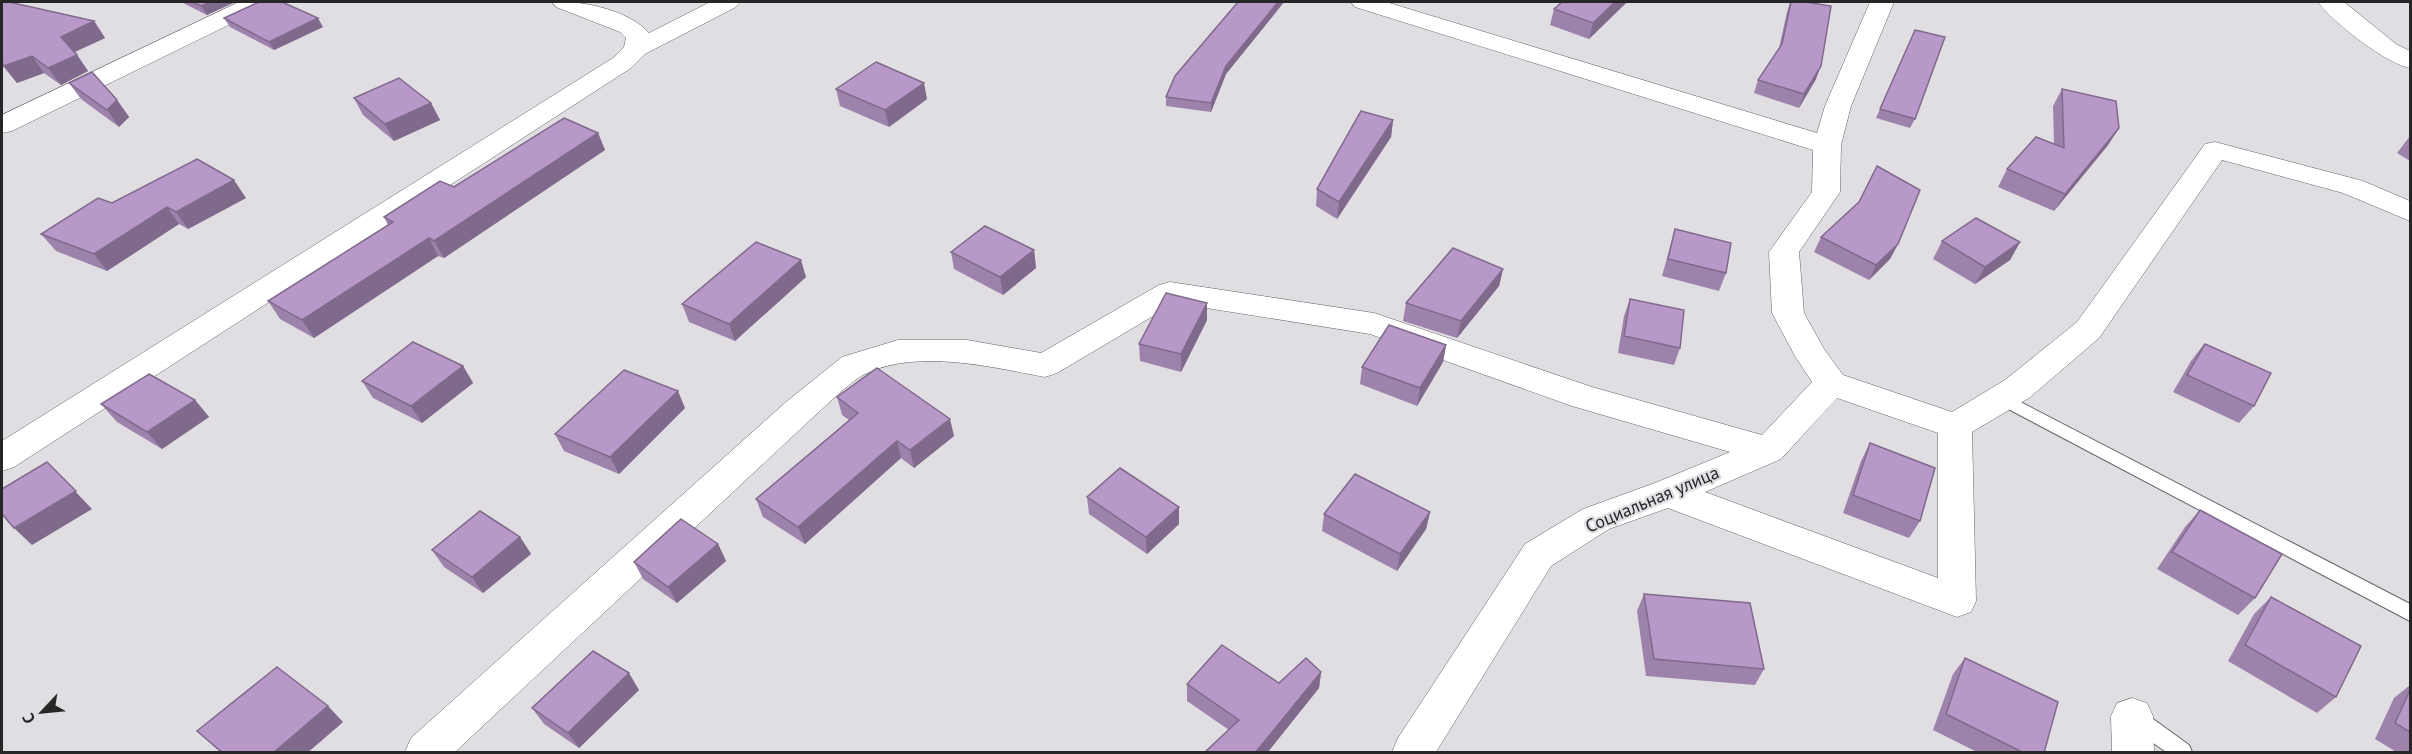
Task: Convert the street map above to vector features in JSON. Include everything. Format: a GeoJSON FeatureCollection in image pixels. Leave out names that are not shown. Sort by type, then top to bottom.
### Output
{"type":"FeatureCollection","features":[{"type":"Feature","properties":{"kind":"street"},"geometry":{"type":"LineString","coordinates":[[2,125],[257,2]]}},
{"type":"Feature","properties":{"kind":"street"},"geometry":{"type":"LineString","coordinates":[[564,2],[629,27],[639,36],[636,49]]}},
{"type":"Feature","properties":{"kind":"street"},"geometry":{"type":"LineString","coordinates":[[2,458],[622,63],[636,49],[728,2]]}},
{"type":"Feature","properties":{"kind":"street"},"geometry":{"type":"LineString","coordinates":[[1363,2],[1827,146]]}},
{"type":"Feature","properties":{"kind":"street"},"geometry":{"type":"LineString","coordinates":[[1882,2],[1839,106],[1827,146],[1826,192],[1784,252],[1788,313],[1811,356],[1830,383],[1955,426]]}},
{"type":"Feature","properties":{"kind":"street"},"geometry":{"type":"LineString","coordinates":[[2330,2],[2387,49],[2410,61]]}},
{"type":"Feature","properties":{"kind":"street"},"geometry":{"type":"LineString","coordinates":[[1955,426],[2017,389],[2088,330],[2215,150],[2353,187],[2410,212]]}},
{"type":"Feature","properties":{"kind":"street"},"geometry":{"type":"LineString","coordinates":[[426,753],[798,411],[854,365],[898,351],[967,351],[1045,364],[1170,292],[1374,324],[1584,397],[1769,450]]}},
{"type":"Feature","properties":{"kind":"street","name":"Социальная улица"},"geometry":{"type":"LineString","coordinates":[[1413,753],[1538,555],[1596,519],[1668,493],[1769,450],[1830,383]]}},
{"type":"Feature","properties":{"kind":"street"},"geometry":{"type":"LineString","coordinates":[[1668,493],[1957,601],[1955,426]]}},
{"type":"Feature","properties":{"kind":"lane"},"geometry":{"type":"LineString","coordinates":[[2001,398],[2410,613]]}},
{"type":"Feature","properties":{"kind":"lane"},"geometry":{"type":"LineString","coordinates":[[2133,734],[2182,753]]}},
{"type":"Feature","properties":{"kind":"building"},"geometry":{"type":"Polygon","coordinates":[[[2,2],[94,21],[61,37],[77,55],[48,68],[32,56],[4,66],[2,63],[2,2]]]}},
{"type":"Feature","properties":{"kind":"building"},"geometry":{"type":"Polygon","coordinates":[[[192,2],[211,2],[201,6],[192,2]]]}},
{"type":"Feature","properties":{"kind":"building"},"geometry":{"type":"Polygon","coordinates":[[[259,2],[282,2],[318,18],[269,42],[224,18],[259,2]]]}},
{"type":"Feature","properties":{"kind":"building"},"geometry":{"type":"Polygon","coordinates":[[[1238,2],[1278,2],[1226,66],[1211,103],[1166,97],[1175,76],[1238,2]]]}},
{"type":"Feature","properties":{"kind":"building"},"geometry":{"type":"Polygon","coordinates":[[[1562,2],[1615,2],[1593,23],[1554,9],[1562,2]]]}},
{"type":"Feature","properties":{"kind":"building"},"geometry":{"type":"Polygon","coordinates":[[[1791,2],[1831,6],[1821,66],[1804,94],[1758,80],[1782,44],[1791,2]]]}},
{"type":"Feature","properties":{"kind":"building"},"geometry":{"type":"Polygon","coordinates":[[[1915,30],[1945,37],[1915,119],[1880,109],[1915,30]]]}},
{"type":"Feature","properties":{"kind":"building"},"geometry":{"type":"Polygon","coordinates":[[[876,62],[924,83],[885,110],[836,89],[876,62]]]}},
{"type":"Feature","properties":{"kind":"building"},"geometry":{"type":"Polygon","coordinates":[[[92,72],[117,100],[107,110],[69,83],[92,72]]]}},
{"type":"Feature","properties":{"kind":"building"},"geometry":{"type":"Polygon","coordinates":[[[399,78],[431,103],[385,124],[354,98],[399,78]]]}},
{"type":"Feature","properties":{"kind":"building"},"geometry":{"type":"Polygon","coordinates":[[[2062,89],[2116,101],[2119,128],[2065,194],[2007,169],[2036,137],[2064,148],[2062,89]]]}},
{"type":"Feature","properties":{"kind":"building"},"geometry":{"type":"Polygon","coordinates":[[[1361,111],[1393,120],[1339,202],[1317,189],[1361,111]]]}},
{"type":"Feature","properties":{"kind":"building"},"geometry":{"type":"Polygon","coordinates":[[[564,118],[598,133],[434,241],[429,238],[302,320],[268,301],[393,222],[384,217],[440,181],[454,187],[564,118]]]}},
{"type":"Feature","properties":{"kind":"building"},"geometry":{"type":"Polygon","coordinates":[[[197,159],[234,180],[176,212],[167,207],[94,254],[41,234],[98,198],[112,203],[197,159]]]}},
{"type":"Feature","properties":{"kind":"building"},"geometry":{"type":"Polygon","coordinates":[[[1877,166],[1920,190],[1898,244],[1876,265],[1821,237],[1859,202],[1877,166]]]}},
{"type":"Feature","properties":{"kind":"building"},"geometry":{"type":"Polygon","coordinates":[[[1976,218],[2020,242],[1985,267],[1942,241],[1976,218]]]}},
{"type":"Feature","properties":{"kind":"building"},"geometry":{"type":"Polygon","coordinates":[[[985,226],[1034,250],[1000,277],[951,252],[985,226]]]}},
{"type":"Feature","properties":{"kind":"building"},"geometry":{"type":"Polygon","coordinates":[[[1675,229],[1731,243],[1726,273],[1668,259],[1675,229]]]}},
{"type":"Feature","properties":{"kind":"building"},"geometry":{"type":"Polygon","coordinates":[[[756,242],[801,260],[729,324],[682,304],[756,242]]]}},
{"type":"Feature","properties":{"kind":"building"},"geometry":{"type":"Polygon","coordinates":[[[1453,248],[1503,269],[1461,321],[1406,303],[1453,248]]]}},
{"type":"Feature","properties":{"kind":"building"},"geometry":{"type":"Polygon","coordinates":[[[1166,293],[1207,303],[1181,354],[1139,344],[1166,293]]]}},
{"type":"Feature","properties":{"kind":"building"},"geometry":{"type":"Polygon","coordinates":[[[1630,299],[1684,310],[1680,348],[1624,336],[1630,299]]]}},
{"type":"Feature","properties":{"kind":"building"},"geometry":{"type":"Polygon","coordinates":[[[1389,325],[1446,345],[1420,388],[1362,367],[1389,325]]]}},
{"type":"Feature","properties":{"kind":"building"},"geometry":{"type":"Polygon","coordinates":[[[413,342],[463,366],[411,406],[362,381],[413,342]]]}},
{"type":"Feature","properties":{"kind":"building"},"geometry":{"type":"Polygon","coordinates":[[[2205,344],[2271,373],[2254,406],[2187,375],[2205,344]]]}},
{"type":"Feature","properties":{"kind":"building"},"geometry":{"type":"Polygon","coordinates":[[[877,368],[950,419],[910,450],[897,441],[798,527],[756,499],[858,413],[837,397],[877,368]]]}},
{"type":"Feature","properties":{"kind":"building"},"geometry":{"type":"Polygon","coordinates":[[[624,370],[678,391],[610,457],[555,434],[624,370]]]}},
{"type":"Feature","properties":{"kind":"building"},"geometry":{"type":"Polygon","coordinates":[[[149,374],[195,400],[147,432],[101,404],[149,374]]]}},
{"type":"Feature","properties":{"kind":"building"},"geometry":{"type":"Polygon","coordinates":[[[1870,443],[1935,468],[1920,521],[1853,495],[1870,443]]]}},
{"type":"Feature","properties":{"kind":"building"},"geometry":{"type":"Polygon","coordinates":[[[47,462],[76,491],[14,528],[2,514],[2,489],[47,462]]]}},
{"type":"Feature","properties":{"kind":"building"},"geometry":{"type":"Polygon","coordinates":[[[1120,468],[1179,507],[1146,537],[1087,497],[1120,468]]]}},
{"type":"Feature","properties":{"kind":"building"},"geometry":{"type":"Polygon","coordinates":[[[1355,474],[1430,512],[1400,554],[1324,514],[1355,474]]]}},
{"type":"Feature","properties":{"kind":"building"},"geometry":{"type":"Polygon","coordinates":[[[2200,510],[2282,554],[2255,598],[2172,552],[2200,510]]]}},
{"type":"Feature","properties":{"kind":"building"},"geometry":{"type":"Polygon","coordinates":[[[480,511],[520,537],[472,577],[432,550],[480,511]]]}},
{"type":"Feature","properties":{"kind":"building"},"geometry":{"type":"Polygon","coordinates":[[[681,519],[718,544],[668,587],[634,562],[681,519]]]}},
{"type":"Feature","properties":{"kind":"building"},"geometry":{"type":"Polygon","coordinates":[[[1644,594],[1750,603],[1764,669],[1654,659],[1644,594]]]}},
{"type":"Feature","properties":{"kind":"building"},"geometry":{"type":"Polygon","coordinates":[[[2271,597],[2361,646],[2336,697],[2245,645],[2271,597]]]}},
{"type":"Feature","properties":{"kind":"building"},"geometry":{"type":"Polygon","coordinates":[[[1222,645],[1279,683],[1306,658],[1321,672],[1255,753],[1204,753],[1239,720],[1187,684],[1222,645]]]}},
{"type":"Feature","properties":{"kind":"building"},"geometry":{"type":"Polygon","coordinates":[[[593,651],[629,673],[568,733],[532,708],[593,651]]]}},
{"type":"Feature","properties":{"kind":"building"},"geometry":{"type":"Polygon","coordinates":[[[1965,658],[2058,702],[2044,753],[2024,753],[1946,714],[1965,658]]]}},
{"type":"Feature","properties":{"kind":"building"},"geometry":{"type":"Polygon","coordinates":[[[277,667],[328,706],[273,753],[223,753],[197,731],[277,667]]]}},
{"type":"Feature","properties":{"kind":"building"},"geometry":{"type":"Polygon","coordinates":[[[2410,690],[2410,732],[2395,723],[2410,690]]]}}]}
